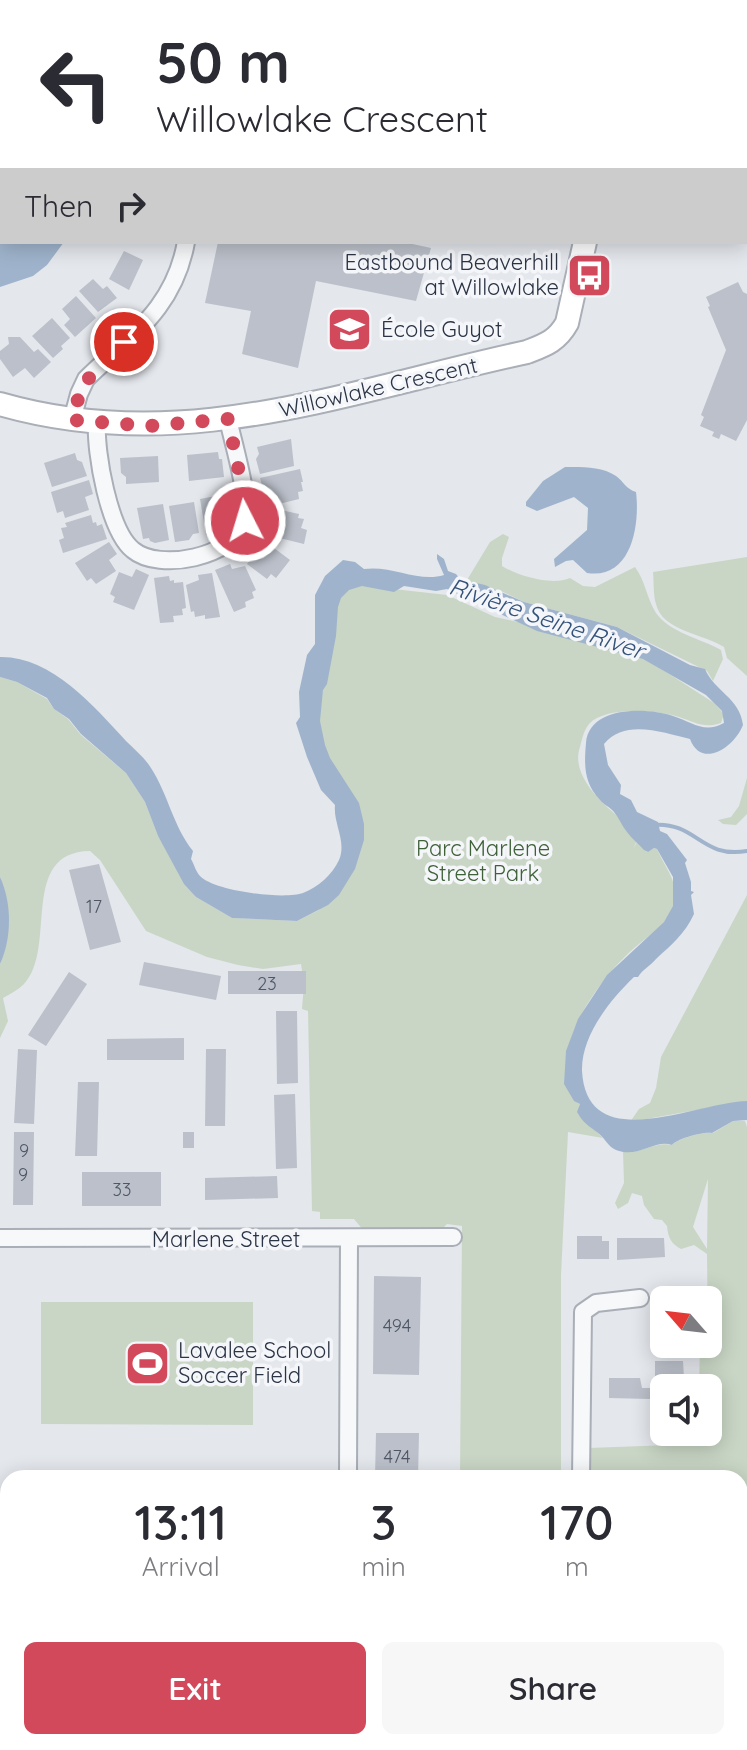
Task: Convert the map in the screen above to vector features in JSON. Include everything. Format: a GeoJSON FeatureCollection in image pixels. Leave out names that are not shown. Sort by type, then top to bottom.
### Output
{"type":"FeatureCollection","features":[{"type":"Feature","properties":{"kind":"street"},"geometry":{"type":"LineString","coordinates":[[72,420],[86,379],[160,307],[182,265],[186,244]]}},
{"type":"Feature","properties":{"kind":"street","name":"Willowlake Crescent"},"geometry":{"type":"LineString","coordinates":[[0,404],[97,423],[149,426],[228,419],[312,404],[527,352],[550,344],[561,335],[567,323],[585,244]]}},
{"type":"Feature","properties":{"kind":"street"},"geometry":{"type":"LineString","coordinates":[[97,423],[98,456],[121,535],[127,545],[152,559],[184,558],[216,552],[228,545],[245,521],[245,501],[228,419]]}},
{"type":"Feature","properties":{"kind":"street","name":"Marlene Street"},"geometry":{"type":"LineString","coordinates":[[0,1238],[453,1237]]}},
{"type":"Feature","properties":{"kind":"street"},"geometry":{"type":"LineString","coordinates":[[348,1470],[349,1238]]}},
{"type":"Feature","properties":{"kind":"street"},"geometry":{"type":"LineString","coordinates":[[581,1470],[583,1312],[596,1303],[640,1298]]}},
{"type":"Feature","properties":{"kind":"green space"},"geometry":{"type":"Polygon","coordinates":[[[503,534],[509,537],[502,566],[535,579],[554,581],[570,578],[583,586],[595,587],[635,567],[653,608],[662,620],[721,650],[723,659],[713,681],[707,671],[617,627],[524,602],[467,580],[490,542],[503,534]]]}},
{"type":"Feature","properties":{"kind":"green space"},"geometry":{"type":"Polygon","coordinates":[[[747,557],[747,676],[727,658],[724,647],[666,620],[656,604],[653,572],[747,557]]]}},
{"type":"Feature","properties":{"kind":"green space","name":"Parc Marlene Street Park"},"geometry":{"type":"Polygon","coordinates":[[[340,583],[447,595],[495,617],[563,632],[640,655],[714,703],[724,714],[721,723],[710,725],[658,713],[632,711],[607,714],[589,724],[580,747],[578,760],[588,785],[608,808],[640,834],[633,849],[637,842],[647,852],[657,849],[671,876],[675,897],[667,918],[620,961],[586,1006],[577,1022],[567,1056],[570,1091],[580,1104],[578,1114],[603,1138],[568,1132],[561,1275],[561,1470],[460,1470],[462,1226],[447,1224],[441,1230],[364,1231],[354,1219],[320,1219],[320,1212],[312,1211],[308,1011],[302,1009],[304,984],[301,964],[263,969],[238,965],[207,957],[146,931],[100,860],[90,851],[68,856],[54,867],[46,884],[34,968],[24,984],[3,998],[8,1021],[0,1038],[0,964],[9,922],[0,877],[0,677],[17,682],[47,699],[81,735],[126,773],[145,802],[158,836],[196,897],[232,918],[297,921],[319,910],[358,841],[315,738],[340,583]]]}},
{"type":"Feature","properties":{"kind":"green space"},"geometry":{"type":"Polygon","coordinates":[[[747,778],[747,814],[736,825],[723,824],[718,820],[731,817],[739,806],[747,778]]]}},
{"type":"Feature","properties":{"kind":"green space"},"geometry":{"type":"Polygon","coordinates":[[[747,895],[747,1101],[630,1122],[639,1109],[650,1103],[661,1057],[747,895]]]}},
{"type":"Feature","properties":{"kind":"green space"},"geometry":{"type":"Polygon","coordinates":[[[733,1121],[745,1121],[747,1127],[747,1470],[588,1470],[588,1448],[722,1446],[722,1374],[699,1374],[700,1358],[722,1358],[722,1286],[707,1286],[707,1254],[694,1245],[681,1249],[675,1245],[669,1237],[667,1226],[662,1220],[654,1219],[642,1196],[632,1193],[628,1203],[618,1209],[615,1203],[624,1183],[623,1152],[672,1145],[691,1136],[713,1133],[733,1121]],[[708,1179],[693,1227],[707,1249],[708,1179]]]}},
{"type":"Feature","properties":{"kind":"green space","name":"Lavalee School Soccer Field"},"geometry":{"type":"Polygon","coordinates":[[[41,1302],[253,1302],[253,1425],[41,1424],[41,1302]]]}},
{"type":"Feature","properties":{"kind":"water"},"geometry":{"type":"Polygon","coordinates":[[[0,244],[63,244],[47,265],[33,276],[0,287],[0,244]]]}},
{"type":"Feature","properties":{"kind":"water"},"geometry":{"type":"Polygon","coordinates":[[[565,467],[604,470],[636,492],[636,519],[630,547],[614,568],[602,573],[587,573],[573,560],[555,567],[554,559],[587,530],[588,508],[574,497],[537,511],[526,506],[543,481],[565,467]]]}},
{"type":"Feature","properties":{"kind":"water","name":"Rivière Seine River"},"geometry":{"type":"Polygon","coordinates":[[[437,554],[444,559],[448,571],[460,579],[485,585],[524,602],[617,627],[690,665],[705,669],[737,708],[743,725],[732,741],[717,752],[702,753],[690,739],[634,729],[613,736],[604,744],[608,765],[621,785],[620,794],[631,800],[637,812],[658,822],[660,831],[667,834],[687,860],[691,891],[694,892],[691,895],[694,914],[677,939],[638,977],[634,977],[607,1008],[586,1045],[582,1071],[588,1097],[603,1113],[623,1119],[647,1119],[747,1101],[747,1120],[733,1121],[712,1133],[690,1136],[672,1145],[624,1152],[611,1147],[584,1122],[577,1112],[580,1104],[574,1101],[564,1084],[566,1051],[578,1019],[607,975],[664,922],[673,906],[673,877],[657,849],[644,850],[591,787],[585,759],[589,731],[608,716],[634,711],[662,713],[704,727],[724,723],[722,711],[706,695],[643,659],[537,631],[447,589],[436,591],[404,586],[394,592],[362,586],[349,590],[338,607],[336,636],[327,684],[323,690],[320,721],[330,758],[359,803],[364,840],[355,869],[339,895],[328,905],[297,921],[232,918],[196,897],[184,884],[158,836],[145,802],[126,773],[81,734],[69,719],[54,709],[47,698],[0,677],[0,657],[19,659],[54,674],[86,699],[151,768],[180,831],[193,851],[191,859],[200,876],[219,886],[250,893],[303,893],[333,871],[341,853],[335,805],[321,790],[296,723],[300,717],[299,692],[307,655],[315,644],[315,595],[325,576],[343,560],[355,562],[364,569],[435,577],[444,575],[437,554]]]}},
{"type":"Feature","properties":{"kind":"water"},"geometry":{"type":"Polygon","coordinates":[[[0,877],[7,898],[9,920],[7,943],[0,964],[0,877]]]}},
{"type":"Feature","properties":{"kind":"building","name":"École Guyot"},"geometry":{"type":"Polygon","coordinates":[[[218,244],[412,244],[431,248],[416,301],[316,281],[298,368],[242,354],[251,311],[205,303],[218,244]]]}},
{"type":"Feature","properties":{"kind":"building"},"geometry":{"type":"Polygon","coordinates":[[[124,251],[143,260],[129,290],[109,279],[124,251]]]}},
{"type":"Feature","properties":{"kind":"building"},"geometry":{"type":"Polygon","coordinates":[[[93,279],[103,289],[107,286],[117,298],[98,312],[79,291],[93,279]]]}},
{"type":"Feature","properties":{"kind":"building"},"geometry":{"type":"Polygon","coordinates":[[[738,282],[747,294],[747,420],[736,441],[721,434],[719,439],[712,436],[714,432],[700,426],[704,417],[701,415],[726,350],[706,297],[738,282]]]}},
{"type":"Feature","properties":{"kind":"building"},"geometry":{"type":"Polygon","coordinates":[[[76,296],[96,318],[75,337],[64,325],[70,319],[62,309],[76,296]]]}},
{"type":"Feature","properties":{"kind":"building"},"geometry":{"type":"Polygon","coordinates":[[[52,318],[70,338],[53,358],[32,336],[52,318]]]}},
{"type":"Feature","properties":{"kind":"building"},"geometry":{"type":"Polygon","coordinates":[[[8,337],[20,337],[34,352],[38,349],[51,362],[34,378],[25,368],[13,377],[0,359],[0,351],[9,344],[8,337]]]}},
{"type":"Feature","properties":{"kind":"building"},"geometry":{"type":"Polygon","coordinates":[[[291,439],[294,466],[260,474],[257,447],[291,439]]]}},
{"type":"Feature","properties":{"kind":"building"},"geometry":{"type":"Polygon","coordinates":[[[218,452],[224,477],[189,481],[187,455],[218,452]]]}},
{"type":"Feature","properties":{"kind":"building"},"geometry":{"type":"Polygon","coordinates":[[[75,453],[87,476],[52,487],[44,463],[75,453]]]}},
{"type":"Feature","properties":{"kind":"building"},"geometry":{"type":"Polygon","coordinates":[[[158,456],[159,482],[126,484],[120,458],[158,456]]]}},
{"type":"Feature","properties":{"kind":"building"},"geometry":{"type":"Polygon","coordinates":[[[300,469],[303,491],[298,492],[299,499],[275,505],[272,491],[264,493],[260,478],[300,469]]]}},
{"type":"Feature","properties":{"kind":"building"},"geometry":{"type":"Polygon","coordinates":[[[89,480],[93,494],[85,497],[89,510],[65,518],[63,511],[57,513],[51,492],[89,480]]]}},
{"type":"Feature","properties":{"kind":"building"},"geometry":{"type":"Polygon","coordinates":[[[226,494],[232,526],[224,528],[221,533],[206,535],[200,499],[226,494]]]}},
{"type":"Feature","properties":{"kind":"building"},"geometry":{"type":"Polygon","coordinates":[[[194,502],[199,533],[193,534],[189,540],[175,542],[169,506],[194,502]]]}},
{"type":"Feature","properties":{"kind":"building"},"geometry":{"type":"Polygon","coordinates":[[[163,504],[169,540],[155,543],[149,538],[143,539],[137,508],[163,504]]]}},
{"type":"Feature","properties":{"kind":"building"},"geometry":{"type":"Polygon","coordinates":[[[272,508],[299,514],[298,518],[304,519],[301,528],[307,530],[304,544],[259,533],[262,519],[267,520],[272,508]]]}},
{"type":"Feature","properties":{"kind":"building"},"geometry":{"type":"Polygon","coordinates":[[[91,515],[93,523],[96,522],[97,526],[102,524],[107,539],[63,553],[59,540],[64,538],[61,528],[67,527],[65,523],[91,515]]]}},
{"type":"Feature","properties":{"kind":"building"},"geometry":{"type":"Polygon","coordinates":[[[258,536],[290,560],[276,578],[271,574],[267,579],[247,564],[256,553],[249,548],[258,536]]]}},
{"type":"Feature","properties":{"kind":"building"},"geometry":{"type":"Polygon","coordinates":[[[109,542],[117,554],[109,560],[116,571],[96,584],[91,578],[87,581],[75,563],[109,542]]]}},
{"type":"Feature","properties":{"kind":"building"},"geometry":{"type":"Polygon","coordinates":[[[230,564],[232,569],[245,566],[256,590],[252,592],[254,598],[245,602],[246,607],[234,612],[215,570],[230,564]]]}},
{"type":"Feature","properties":{"kind":"building"},"geometry":{"type":"Polygon","coordinates":[[[136,569],[149,575],[134,610],[113,602],[115,597],[110,594],[119,572],[132,577],[136,569]]]}},
{"type":"Feature","properties":{"kind":"building"},"geometry":{"type":"Polygon","coordinates":[[[212,573],[220,617],[195,617],[194,611],[191,612],[186,585],[199,580],[198,575],[212,573]]]}},
{"type":"Feature","properties":{"kind":"building"},"geometry":{"type":"Polygon","coordinates":[[[169,576],[174,583],[183,582],[186,608],[182,609],[183,615],[173,616],[174,622],[160,623],[154,578],[169,576]]]}},
{"type":"Feature","properties":{"kind":"building"},"geometry":{"type":"Polygon","coordinates":[[[99,864],[121,942],[90,950],[69,870],[99,864]]]}},
{"type":"Feature","properties":{"kind":"building"},"geometry":{"type":"Polygon","coordinates":[[[144,962],[221,976],[216,1000],[139,985],[144,962]]]}},
{"type":"Feature","properties":{"kind":"building"},"geometry":{"type":"Polygon","coordinates":[[[228,971],[306,971],[306,994],[228,994],[228,971]]]}},
{"type":"Feature","properties":{"kind":"building"},"geometry":{"type":"Polygon","coordinates":[[[69,972],[87,984],[46,1046],[28,1035],[69,972]]]}},
{"type":"Feature","properties":{"kind":"building"},"geometry":{"type":"Polygon","coordinates":[[[276,1011],[297,1011],[298,1083],[277,1084],[276,1011]]]}},
{"type":"Feature","properties":{"kind":"building"},"geometry":{"type":"Polygon","coordinates":[[[184,1038],[184,1060],[107,1060],[107,1039],[184,1038]]]}},
{"type":"Feature","properties":{"kind":"building"},"geometry":{"type":"Polygon","coordinates":[[[18,1049],[37,1050],[34,1124],[14,1123],[18,1049]]]}},
{"type":"Feature","properties":{"kind":"building"},"geometry":{"type":"Polygon","coordinates":[[[206,1049],[226,1049],[225,1126],[205,1126],[206,1049]]]}},
{"type":"Feature","properties":{"kind":"building"},"geometry":{"type":"Polygon","coordinates":[[[78,1082],[99,1082],[97,1156],[75,1156],[78,1082]]]}},
{"type":"Feature","properties":{"kind":"building"},"geometry":{"type":"Polygon","coordinates":[[[295,1094],[297,1168],[276,1169],[274,1095],[295,1094]]]}},
{"type":"Feature","properties":{"kind":"building"},"geometry":{"type":"Polygon","coordinates":[[[14,1132],[34,1132],[33,1205],[13,1205],[14,1132]]]}},
{"type":"Feature","properties":{"kind":"building"},"geometry":{"type":"Polygon","coordinates":[[[183,1132],[194,1132],[194,1148],[183,1148],[183,1132]]]}},
{"type":"Feature","properties":{"kind":"building"},"geometry":{"type":"Polygon","coordinates":[[[82,1172],[161,1172],[161,1206],[82,1206],[82,1172]]]}},
{"type":"Feature","properties":{"kind":"building"},"geometry":{"type":"Polygon","coordinates":[[[277,1176],[278,1198],[205,1200],[205,1178],[277,1176]]]}},
{"type":"Feature","properties":{"kind":"building"},"geometry":{"type":"Polygon","coordinates":[[[577,1236],[602,1236],[602,1241],[609,1241],[609,1259],[577,1259],[577,1236]]]}},
{"type":"Feature","properties":{"kind":"building"},"geometry":{"type":"Polygon","coordinates":[[[617,1238],[664,1238],[665,1257],[617,1260],[617,1238]]]}},
{"type":"Feature","properties":{"kind":"building"},"geometry":{"type":"Polygon","coordinates":[[[374,1276],[421,1277],[419,1375],[373,1374],[374,1276]]]}},
{"type":"Feature","properties":{"kind":"building"},"geometry":{"type":"Polygon","coordinates":[[[655,1361],[683,1361],[684,1374],[655,1374],[655,1361]]]}},
{"type":"Feature","properties":{"kind":"building"},"geometry":{"type":"Polygon","coordinates":[[[609,1378],[640,1378],[642,1388],[650,1388],[650,1399],[609,1398],[609,1378]]]}},
{"type":"Feature","properties":{"kind":"building"},"geometry":{"type":"Polygon","coordinates":[[[376,1433],[419,1433],[418,1470],[375,1470],[376,1433]]]}},
{"type":"Feature","properties":{"kind":"waterway"},"geometry":{"type":"LineString","coordinates":[[654,825],[680,829],[719,850],[747,851]]}},
{"type":"Feature","properties":{"kind":"place","name":"Eastbound Beaverhill at Willowlake"},"geometry":{"type":"Point","coordinates":[590,275]}},
{"type":"Feature","properties":{"kind":"place","name":"École Guyot"},"geometry":{"type":"Point","coordinates":[350,329]}},
{"type":"Feature","properties":{"kind":"place","name":"Lavalee School Soccer Field"},"geometry":{"type":"Point","coordinates":[147,1363]}},
{"type":"Feature","properties":{"kind":"route"},"geometry":{"type":"LineString","coordinates":[[124,342],[86,379],[72,420],[149,426],[228,419],[245,501],[245,521]]}}]}
